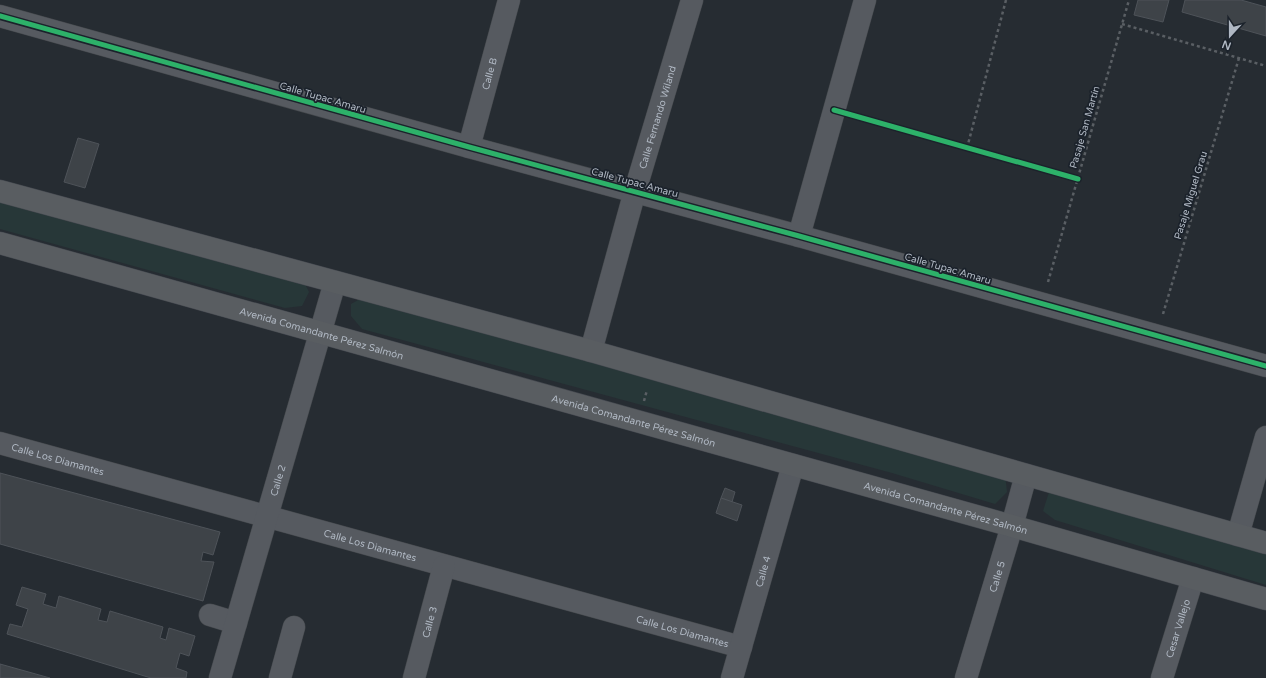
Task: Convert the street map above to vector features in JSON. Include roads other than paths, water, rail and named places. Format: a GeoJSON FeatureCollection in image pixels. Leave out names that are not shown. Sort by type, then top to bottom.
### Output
{"type":"FeatureCollection","features":[{"type":"Feature","properties":{"kind":"main road"},"geometry":{"type":"LineString","coordinates":[[0,191],[591,351],[1266,543]]}},
{"type":"Feature","properties":{"kind":"main road","name":"Avenida Comandante Pérez Salmón"},"geometry":{"type":"LineString","coordinates":[[0,243],[1012,526],[1266,599]]}},
{"type":"Feature","properties":{"kind":"street","name":"Calle B"},"geometry":{"type":"LineString","coordinates":[[469,147],[509,0]]}},
{"type":"Feature","properties":{"kind":"street","name":"Calle Fernando Wiland"},"geometry":{"type":"LineString","coordinates":[[591,351],[692,0]]}},
{"type":"Feature","properties":{"kind":"street"},"geometry":{"type":"LineString","coordinates":[[799,236],[866,0]]}},
{"type":"Feature","properties":{"kind":"street","name":"Calle Tupac Amaru"},"geometry":{"type":"LineString","coordinates":[[0,16],[469,147],[636,191],[1266,366]]}},
{"type":"Feature","properties":{"kind":"street","name":"Calle 2"},"geometry":{"type":"LineString","coordinates":[[220,678],[335,282]]}},
{"type":"Feature","properties":{"kind":"street"},"geometry":{"type":"LineString","coordinates":[[1238,535],[1266,437]]}},
{"type":"Feature","properties":{"kind":"street","name":"Calle Los Diamantes"},"geometry":{"type":"LineString","coordinates":[[0,444],[741,647]]}},
{"type":"Feature","properties":{"kind":"street","name":"Calle 4"},"geometry":{"type":"LineString","coordinates":[[732,678],[793,465]]}},
{"type":"Feature","properties":{"kind":"street","name":"Calle 5"},"geometry":{"type":"LineString","coordinates":[[966,678],[1012,526],[1026,474]]}},
{"type":"Feature","properties":{"kind":"street","name":"Calle 3"},"geometry":{"type":"LineString","coordinates":[[414,678],[444,566]]}},
{"type":"Feature","properties":{"kind":"street","name":"Cesar Vallejo"},"geometry":{"type":"LineString","coordinates":[[1162,678],[1193,578]]}},
{"type":"Feature","properties":{"kind":"street"},"geometry":{"type":"LineString","coordinates":[[210,615],[236,623]]}},
{"type":"Feature","properties":{"kind":"street"},"geometry":{"type":"LineString","coordinates":[[280,678],[294,628]]}}]}
